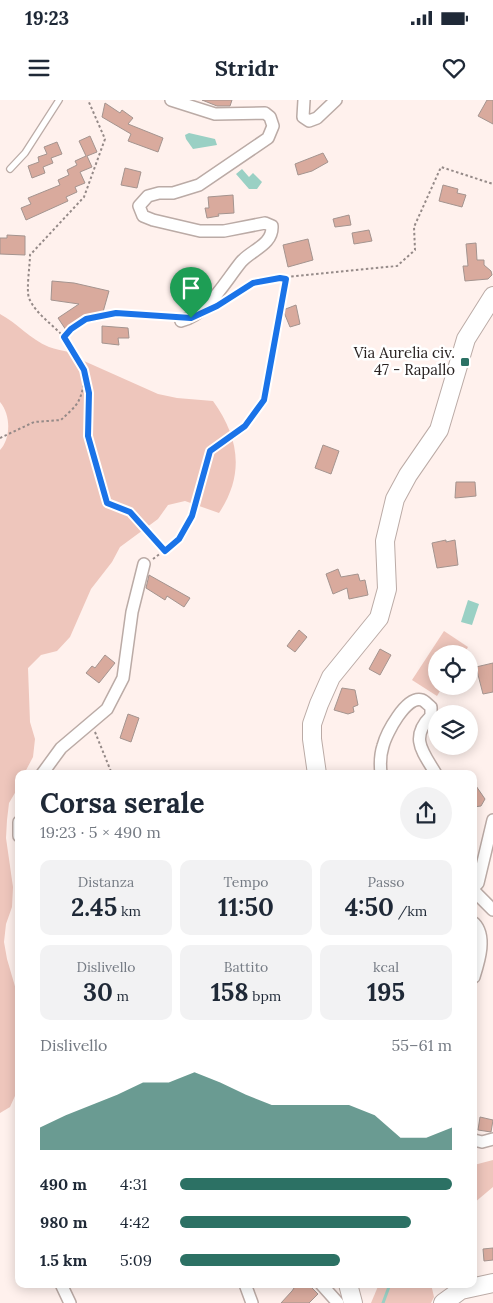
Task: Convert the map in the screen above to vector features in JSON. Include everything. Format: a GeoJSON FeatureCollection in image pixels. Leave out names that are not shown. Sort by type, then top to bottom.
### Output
{"type":"FeatureCollection","features":[{"type":"Feature","properties":{"kind":"main road"},"geometry":{"type":"LineString","coordinates":[[316,770],[312,724],[318,704],[332,678],[379,618],[388,589],[385,541],[395,499],[408,475],[439,430],[466,339],[493,296]]}},
{"type":"Feature","properties":{"kind":"main road"},"geometry":{"type":"LineString","coordinates":[[477,1285],[493,1283]]}},
{"type":"Feature","properties":{"kind":"main road"},"geometry":{"type":"LineString","coordinates":[[349,1288],[353,1303]]}},
{"type":"Feature","properties":{"kind":"main road"},"geometry":{"type":"LineString","coordinates":[[443,1303],[467,1288]]}},
{"type":"Feature","properties":{"kind":"street"},"geometry":{"type":"LineString","coordinates":[[170,100],[215,114],[265,113],[270,117],[273,126],[268,138],[199,185],[173,194],[159,193],[148,196],[139,206],[143,216],[200,231],[224,230],[266,223],[272,226],[269,239],[264,245],[254,250],[241,262],[228,282],[186,320]]}},
{"type":"Feature","properties":{"kind":"street"},"geometry":{"type":"LineString","coordinates":[[304,100],[303,117],[309,121],[317,118],[336,100]]}},
{"type":"Feature","properties":{"kind":"street"},"geometry":{"type":"LineString","coordinates":[[45,770],[61,748],[107,709],[123,678],[132,612],[144,564]]}},
{"type":"Feature","properties":{"kind":"street"},"geometry":{"type":"LineString","coordinates":[[381,770],[382,747],[389,730],[407,706],[416,700],[423,700],[431,707],[431,716],[424,723],[420,733],[419,745],[434,770]]}},
{"type":"Feature","properties":{"kind":"street"},"geometry":{"type":"LineString","coordinates":[[477,884],[493,820]]}},
{"type":"Feature","properties":{"kind":"street"},"geometry":{"type":"LineString","coordinates":[[477,894],[493,910]]}},
{"type":"Feature","properties":{"kind":"street"},"geometry":{"type":"LineString","coordinates":[[477,926],[481,942],[477,962]]}},
{"type":"Feature","properties":{"kind":"street"},"geometry":{"type":"LineString","coordinates":[[477,1141],[493,1140]]}},
{"type":"Feature","properties":{"kind":"street"},"geometry":{"type":"LineString","coordinates":[[63,1288],[70,1303]]}},
{"type":"Feature","properties":{"kind":"street"},"geometry":{"type":"LineString","coordinates":[[246,1288],[252,1303]]}},
{"type":"Feature","properties":{"kind":"street"},"geometry":{"type":"LineString","coordinates":[[325,1288],[338,1303]]}},
{"type":"Feature","properties":{"kind":"lane"},"geometry":{"type":"LineString","coordinates":[[10,169],[25,153],[59,100]]}},
{"type":"Feature","properties":{"kind":"path"},"geometry":{"type":"LineString","coordinates":[[88,100],[105,139],[84,197],[30,255],[29,298],[46,320],[64,337],[84,370],[89,393],[88,436],[107,503],[130,512],[165,551]]}},
{"type":"Feature","properties":{"kind":"path"},"geometry":{"type":"LineString","coordinates":[[222,304],[253,283],[280,278],[286,279],[397,266],[415,250],[414,227],[441,167],[493,184]]}},
{"type":"Feature","properties":{"kind":"path"},"geometry":{"type":"LineString","coordinates":[[144,564],[165,551],[179,539],[192,516],[210,451],[245,426],[264,400],[286,279]]}},
{"type":"Feature","properties":{"kind":"path"},"geometry":{"type":"LineString","coordinates":[[64,337],[71,329],[86,319],[116,313],[186,320]]}},
{"type":"Feature","properties":{"kind":"path"},"geometry":{"type":"LineString","coordinates":[[0,438],[34,422],[62,420],[79,401],[84,385],[84,370]]}},
{"type":"Feature","properties":{"kind":"path"},"geometry":{"type":"LineString","coordinates":[[92,722],[110,770]]}},
{"type":"Feature","properties":{"kind":"shaded area"},"geometry":{"type":"Polygon","coordinates":[[[0,314],[42,344],[72,353],[84,361],[158,394],[177,398],[213,401],[229,428],[236,456],[233,484],[219,513],[185,501],[168,505],[158,519],[120,547],[112,562],[91,589],[70,637],[57,651],[41,655],[28,668],[30,722],[35,739],[33,757],[26,770],[15,770],[15,793],[9,803],[6,838],[13,887],[12,907],[6,924],[4,942],[15,986],[15,1096],[10,1107],[0,1113],[0,450],[8,433],[8,420],[4,407],[0,402],[0,314]]]}},
{"type":"Feature","properties":{"kind":"shaded area"},"geometry":{"type":"Polygon","coordinates":[[[444,631],[465,645],[435,645],[444,631]]]}},
{"type":"Feature","properties":{"kind":"shaded area"},"geometry":{"type":"Polygon","coordinates":[[[428,656],[428,690],[412,680],[428,656]]]}},
{"type":"Feature","properties":{"kind":"shaded area"},"geometry":{"type":"Polygon","coordinates":[[[493,1160],[493,1187],[477,1200],[477,1164],[493,1160]]]}},
{"type":"Feature","properties":{"kind":"shaded area"},"geometry":{"type":"Polygon","coordinates":[[[377,1288],[432,1288],[434,1297],[431,1303],[371,1303],[377,1288]]]}},
{"type":"Feature","properties":{"kind":"water"},"geometry":{"type":"Polygon","coordinates":[[[189,133],[215,139],[217,145],[193,149],[185,135],[189,133]]]}},
{"type":"Feature","properties":{"kind":"water"},"geometry":{"type":"Polygon","coordinates":[[[242,169],[249,177],[253,173],[262,182],[257,189],[249,189],[236,174],[242,169]]]}},
{"type":"Feature","properties":{"kind":"water"},"geometry":{"type":"Polygon","coordinates":[[[468,600],[479,604],[472,625],[461,622],[468,600]]]}},
{"type":"Feature","properties":{"kind":"building"},"geometry":{"type":"Polygon","coordinates":[[[202,100],[232,100],[230,106],[217,106],[202,100]]]}},
{"type":"Feature","properties":{"kind":"building"},"geometry":{"type":"Polygon","coordinates":[[[487,100],[493,100],[493,124],[478,116],[487,100]]]}},
{"type":"Feature","properties":{"kind":"building"},"geometry":{"type":"Polygon","coordinates":[[[105,103],[120,113],[122,110],[133,118],[128,124],[163,138],[158,152],[128,141],[131,134],[102,117],[105,103]]]}},
{"type":"Feature","properties":{"kind":"building"},"geometry":{"type":"Polygon","coordinates":[[[90,136],[97,152],[87,156],[92,167],[80,172],[85,183],[75,187],[77,192],[66,197],[68,201],[26,220],[21,208],[31,204],[28,198],[60,185],[58,180],[69,175],[67,170],[77,165],[75,161],[86,156],[79,141],[90,136]]]}},
{"type":"Feature","properties":{"kind":"building"},"geometry":{"type":"Polygon","coordinates":[[[57,142],[62,154],[51,158],[53,163],[43,167],[45,173],[32,178],[28,166],[39,162],[38,157],[47,154],[44,147],[57,142]]]}},
{"type":"Feature","properties":{"kind":"building"},"geometry":{"type":"Polygon","coordinates":[[[323,153],[328,162],[312,171],[298,175],[295,164],[323,153]]]}},
{"type":"Feature","properties":{"kind":"building"},"geometry":{"type":"Polygon","coordinates":[[[125,168],[141,172],[137,188],[121,185],[125,168]]]}},
{"type":"Feature","properties":{"kind":"building"},"geometry":{"type":"Polygon","coordinates":[[[443,185],[458,189],[457,193],[466,195],[462,207],[439,201],[443,185]]]}},
{"type":"Feature","properties":{"kind":"building"},"geometry":{"type":"Polygon","coordinates":[[[233,195],[234,213],[218,214],[219,216],[207,218],[205,208],[209,208],[208,197],[233,195]]]}},
{"type":"Feature","properties":{"kind":"building"},"geometry":{"type":"Polygon","coordinates":[[[349,215],[351,225],[335,227],[333,219],[349,215]]]}},
{"type":"Feature","properties":{"kind":"building"},"geometry":{"type":"Polygon","coordinates":[[[369,230],[372,241],[354,244],[352,233],[369,230]]]}},
{"type":"Feature","properties":{"kind":"building"},"geometry":{"type":"Polygon","coordinates":[[[7,235],[25,236],[25,255],[0,254],[0,238],[7,238],[7,235]]]}},
{"type":"Feature","properties":{"kind":"building"},"geometry":{"type":"Polygon","coordinates":[[[308,239],[313,260],[288,267],[283,245],[308,239]]]}},
{"type":"Feature","properties":{"kind":"building"},"geometry":{"type":"Polygon","coordinates":[[[476,243],[477,260],[484,260],[484,265],[491,271],[492,275],[488,279],[465,281],[463,266],[468,266],[466,244],[476,243]]]}},
{"type":"Feature","properties":{"kind":"building"},"geometry":{"type":"Polygon","coordinates":[[[52,281],[74,283],[109,291],[103,312],[84,317],[66,330],[58,318],[79,304],[51,300],[52,281]]]}},
{"type":"Feature","properties":{"kind":"building"},"geometry":{"type":"Polygon","coordinates":[[[296,305],[300,324],[290,327],[283,310],[296,305]]]}},
{"type":"Feature","properties":{"kind":"building"},"geometry":{"type":"Polygon","coordinates":[[[102,326],[128,328],[129,338],[118,338],[119,345],[102,343],[102,326]]]}},
{"type":"Feature","properties":{"kind":"building"},"geometry":{"type":"Polygon","coordinates":[[[323,445],[339,451],[331,474],[315,468],[323,445]]]}},
{"type":"Feature","properties":{"kind":"building"},"geometry":{"type":"Polygon","coordinates":[[[456,482],[475,482],[476,496],[455,498],[456,482]]]}},
{"type":"Feature","properties":{"kind":"building"},"geometry":{"type":"Polygon","coordinates":[[[446,540],[446,542],[455,540],[458,565],[437,568],[432,543],[446,540]]]}},
{"type":"Feature","properties":{"kind":"building"},"geometry":{"type":"Polygon","coordinates":[[[338,569],[341,577],[358,574],[360,581],[365,580],[368,595],[349,599],[347,588],[333,594],[326,574],[338,569]]]}},
{"type":"Feature","properties":{"kind":"building"},"geometry":{"type":"Polygon","coordinates":[[[149,575],[190,598],[184,607],[167,596],[165,600],[146,588],[149,575]]]}},
{"type":"Feature","properties":{"kind":"building"},"geometry":{"type":"Polygon","coordinates":[[[299,630],[307,637],[295,652],[287,646],[299,630]]]}},
{"type":"Feature","properties":{"kind":"building"},"geometry":{"type":"Polygon","coordinates":[[[380,649],[391,655],[380,675],[369,669],[380,649]]]}},
{"type":"Feature","properties":{"kind":"building"},"geometry":{"type":"Polygon","coordinates":[[[105,655],[115,663],[99,683],[86,673],[92,666],[95,668],[105,655]]]}},
{"type":"Feature","properties":{"kind":"building"},"geometry":{"type":"Polygon","coordinates":[[[493,663],[493,692],[483,694],[478,667],[493,663]]]}},
{"type":"Feature","properties":{"kind":"building"},"geometry":{"type":"Polygon","coordinates":[[[342,688],[355,690],[358,705],[353,707],[354,712],[348,714],[334,710],[342,688]]]}},
{"type":"Feature","properties":{"kind":"building"},"geometry":{"type":"Polygon","coordinates":[[[128,714],[139,718],[131,742],[120,738],[128,714]]]}},
{"type":"Feature","properties":{"kind":"building"},"geometry":{"type":"Polygon","coordinates":[[[477,787],[485,799],[481,806],[477,807],[477,787]]]}},
{"type":"Feature","properties":{"kind":"building"},"geometry":{"type":"Polygon","coordinates":[[[480,1117],[493,1120],[491,1132],[478,1130],[480,1117]]]}},
{"type":"Feature","properties":{"kind":"building"},"geometry":{"type":"Polygon","coordinates":[[[493,1248],[493,1260],[484,1261],[483,1249],[493,1248]]]}},
{"type":"Feature","properties":{"kind":"building"},"geometry":{"type":"Polygon","coordinates":[[[294,1288],[312,1288],[318,1294],[309,1303],[281,1303],[294,1288]]]}},
{"type":"Feature","properties":{"kind":"waterway"},"geometry":{"type":"LineString","coordinates":[[383,1303],[389,1288]]}},
{"type":"Feature","properties":{"kind":"place","name":"Via Aurelia civ. 47 - Rapallo"},"geometry":{"type":"Point","coordinates":[465,362]}},
{"type":"Feature","properties":{"kind":"route"},"geometry":{"type":"LineString","coordinates":[[280,278],[286,279],[264,400],[245,426],[210,451],[192,516],[179,539],[165,551],[130,512],[107,503],[88,436],[89,393],[84,370],[64,337],[71,329],[86,319],[102,315],[116,313],[191,318],[227,301],[238,291],[253,283],[280,278]]}}]}
